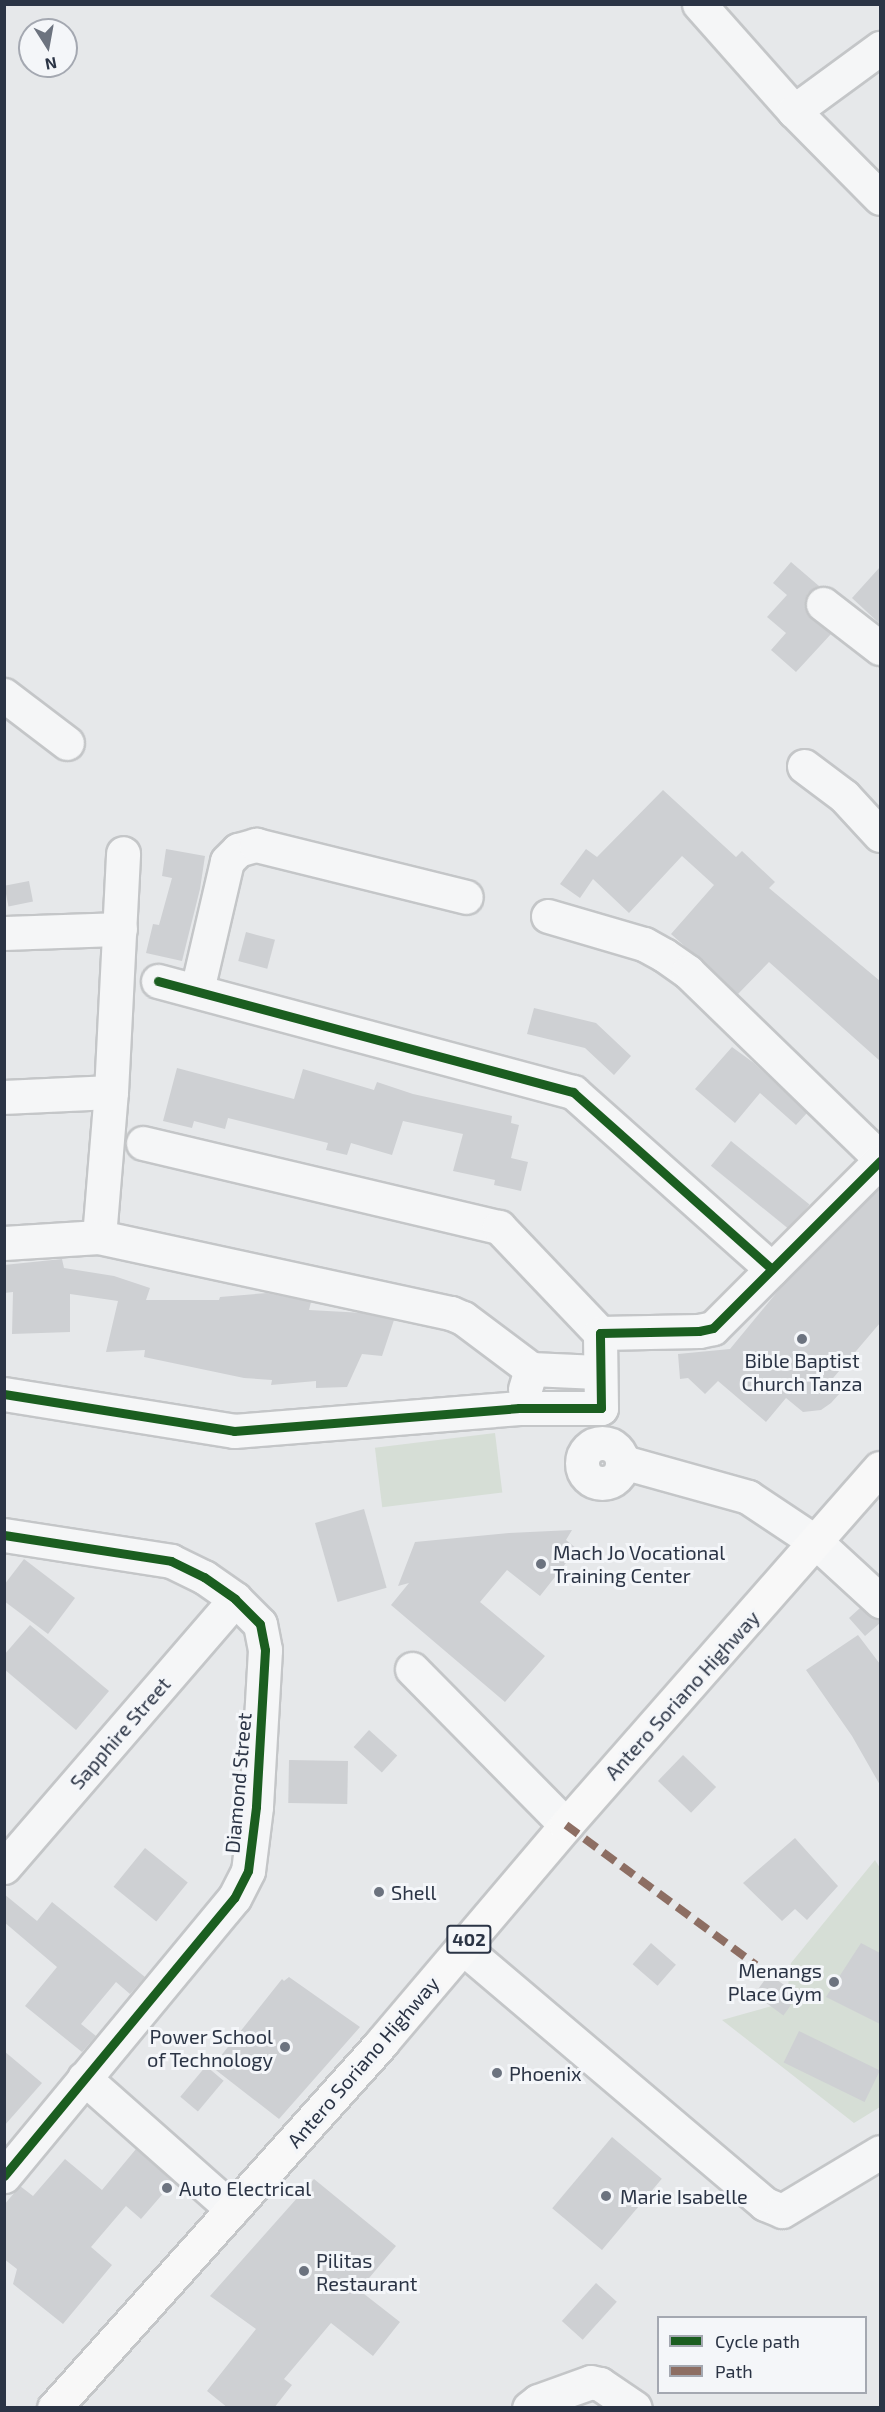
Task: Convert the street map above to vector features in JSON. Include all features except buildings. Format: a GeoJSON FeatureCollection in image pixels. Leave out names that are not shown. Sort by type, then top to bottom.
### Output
{"type":"FeatureCollection","features":[{"type":"Feature","properties":{"kind":"main road","name":"Antero Soriano Highway"},"geometry":{"type":"LineString","coordinates":[[54,2408],[382,2042],[566,1826],[879,1474]]}},
{"type":"Feature","properties":{"kind":"street"},"geometry":{"type":"LineString","coordinates":[[699,4],[794,111],[880,198]]}},
{"type":"Feature","properties":{"kind":"street"},"geometry":{"type":"LineString","coordinates":[[794,111],[880,48]]}},
{"type":"Feature","properties":{"kind":"street"},"geometry":{"type":"LineString","coordinates":[[823,604],[880,648]]}},
{"type":"Feature","properties":{"kind":"street"},"geometry":{"type":"LineString","coordinates":[[4,695],[67,743]]}},
{"type":"Feature","properties":{"kind":"street"},"geometry":{"type":"LineString","coordinates":[[804,766],[844,795],[880,835]]}},
{"type":"Feature","properties":{"kind":"street"},"geometry":{"type":"LineString","coordinates":[[197,990],[227,861],[238,850],[256,845],[466,897]]}},
{"type":"Feature","properties":{"kind":"street"},"geometry":{"type":"LineString","coordinates":[[99,1237],[111,1092],[123,854]]}},
{"type":"Feature","properties":{"kind":"street"},"geometry":{"type":"LineString","coordinates":[[548,916],[644,944],[688,972],[880,1160],[713,1328],[699,1331],[600,1333]]}},
{"type":"Feature","properties":{"kind":"street"},"geometry":{"type":"LineString","coordinates":[[4,933],[120,929]]}},
{"type":"Feature","properties":{"kind":"street"},"geometry":{"type":"LineString","coordinates":[[158,981],[573,1092],[772,1269]]}},
{"type":"Feature","properties":{"kind":"street"},"geometry":{"type":"LineString","coordinates":[[4,1096],[111,1092]]}},
{"type":"Feature","properties":{"kind":"street"},"geometry":{"type":"LineString","coordinates":[[143,1143],[499,1227],[600,1333],[598,1372],[601,1408],[614,1452],[748,1497],[817,1543],[880,1601]]}},
{"type":"Feature","properties":{"kind":"street"},"geometry":{"type":"LineString","coordinates":[[4,1243],[99,1237],[451,1313],[463,1318],[531,1369],[598,1372]]}},
{"type":"Feature","properties":{"kind":"street"},"geometry":{"type":"LineString","coordinates":[[519,1408],[531,1369]]}},
{"type":"Feature","properties":{"kind":"street"},"geometry":{"type":"LineString","coordinates":[[4,1394],[234,1431],[519,1408],[601,1408]]}},
{"type":"Feature","properties":{"kind":"street","name":"Diamond Street"},"geometry":{"type":"LineString","coordinates":[[4,2176],[234,1899],[248,1871],[257,1796],[265,1650],[260,1624],[235,1599],[204,1577],[171,1560],[6,1536]]}},
{"type":"Feature","properties":{"kind":"street","name":"Sapphire Street"},"geometry":{"type":"LineString","coordinates":[[4,1867],[235,1599]]}},
{"type":"Feature","properties":{"kind":"street"},"geometry":{"type":"LineString","coordinates":[[412,1669],[566,1826]]}},
{"type":"Feature","properties":{"kind":"street"},"geometry":{"type":"LineString","coordinates":[[462,1947],[765,2204],[782,2211],[880,2152]]}},
{"type":"Feature","properties":{"kind":"street"},"geometry":{"type":"LineString","coordinates":[[84,2078],[232,2209]]}},
{"type":"Feature","properties":{"kind":"street"},"geometry":{"type":"LineString","coordinates":[[538,2405],[591,2382],[600,2384],[635,2408]]}},
{"type":"Feature","properties":{"kind":"shaded area"},"geometry":{"type":"Polygon","coordinates":[[[495,1433],[502,1493],[382,1507],[375,1448],[495,1433]]]}},
{"type":"Feature","properties":{"kind":"shaded area","name":"Menangs Place Gym"},"geometry":{"type":"Polygon","coordinates":[[[875,1860],[880,1868],[880,2107],[854,2123],[722,2020],[786,2002],[791,1963],[875,1860]]]}},
{"type":"Feature","properties":{"kind":"marked path"},"geometry":{"type":"LineString","coordinates":[[566,1825],[756,1965]]}},
{"type":"Feature","properties":{"kind":"cycle path"},"geometry":{"type":"LineString","coordinates":[[158,981],[573,1092],[772,1269]]}},
{"type":"Feature","properties":{"kind":"cycle path"},"geometry":{"type":"LineString","coordinates":[[4,1394],[234,1431],[519,1408],[601,1408],[600,1333],[699,1331],[713,1328],[880,1161]]}},
{"type":"Feature","properties":{"kind":"cycle path"},"geometry":{"type":"LineString","coordinates":[[4,1535],[171,1561],[204,1577],[235,1599],[260,1624],[265,1650],[256,1807],[248,1871],[234,1898],[4,2176]]}},
{"type":"Feature","properties":{"kind":"place","name":"Bible Baptist Church Tanza"},"geometry":{"type":"Point","coordinates":[802,1339]}},
{"type":"Feature","properties":{"kind":"place","name":"Mach Jo Vocational Training Center"},"geometry":{"type":"Point","coordinates":[541,1564]}},
{"type":"Feature","properties":{"kind":"place","name":"Shell"},"geometry":{"type":"Point","coordinates":[379,1892]}},
{"type":"Feature","properties":{"kind":"place","name":"Menangs Place Gym"},"geometry":{"type":"Point","coordinates":[834,1982]}},
{"type":"Feature","properties":{"kind":"place","name":"Power School of Technology"},"geometry":{"type":"Point","coordinates":[285,2047]}},
{"type":"Feature","properties":{"kind":"place","name":"Phoenix"},"geometry":{"type":"Point","coordinates":[497,2073]}},
{"type":"Feature","properties":{"kind":"place","name":"Auto Electrical"},"geometry":{"type":"Point","coordinates":[167,2188]}},
{"type":"Feature","properties":{"kind":"place","name":"Marie Isabelle"},"geometry":{"type":"Point","coordinates":[606,2196]}},
{"type":"Feature","properties":{"kind":"place","name":"Pilitas Restaurant"},"geometry":{"type":"Point","coordinates":[304,2271]}}]}
